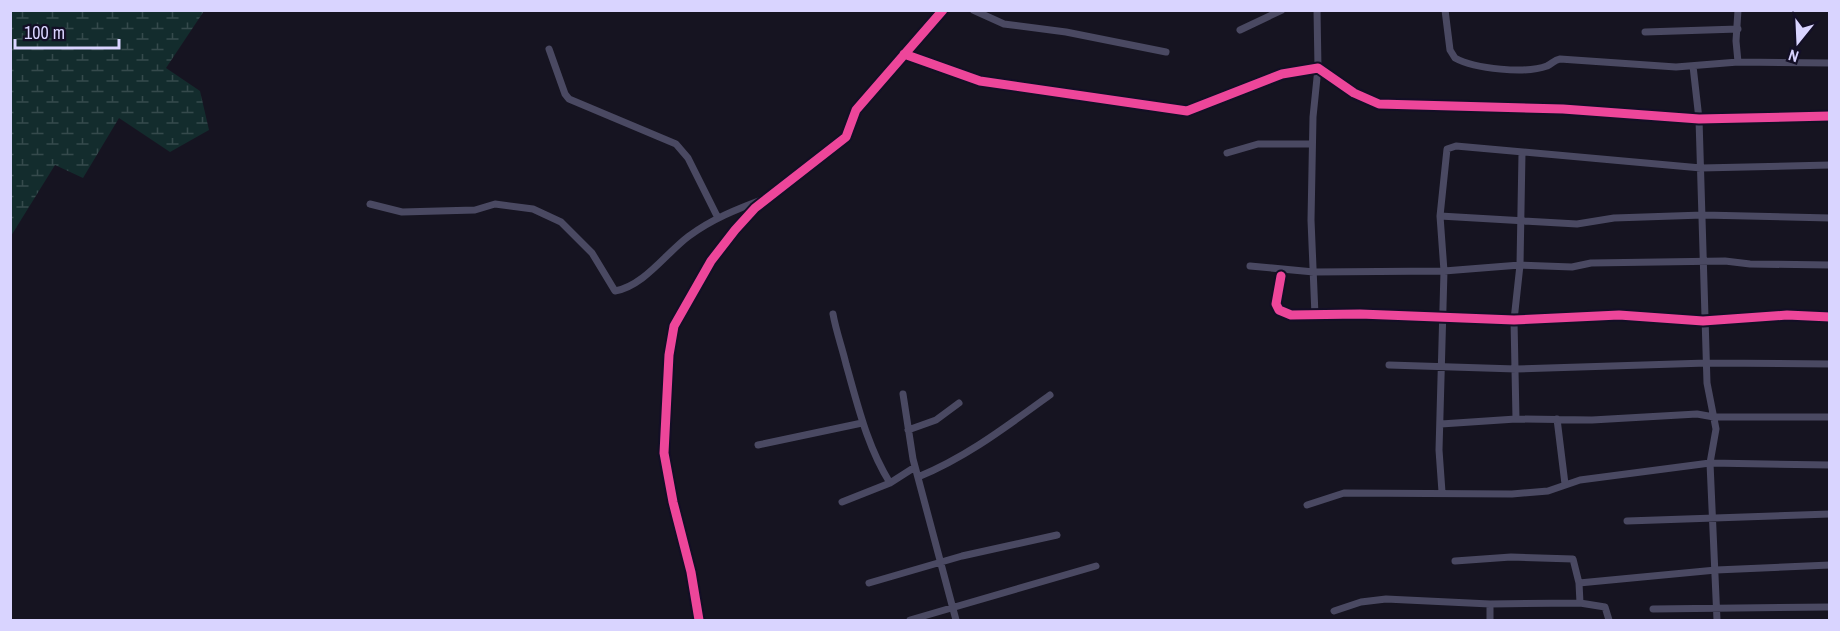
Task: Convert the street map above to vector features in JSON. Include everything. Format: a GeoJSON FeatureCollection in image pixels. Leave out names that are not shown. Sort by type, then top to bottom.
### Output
{"type":"FeatureCollection","features":[{"type":"Feature","properties":{"kind":"street"},"geometry":{"type":"LineString","coordinates":[[699,621],[692,572],[666,472],[665,433],[671,339],[678,318],[711,261],[735,230],[769,198],[846,137],[856,110],[943,10]]}},
{"type":"Feature","properties":{"kind":"street"},"geometry":{"type":"LineString","coordinates":[[974,10],[1004,24],[1066,32],[1166,52]]}},
{"type":"Feature","properties":{"kind":"street"},"geometry":{"type":"LineString","coordinates":[[1240,30],[1282,10]]}},
{"type":"Feature","properties":{"kind":"street"},"geometry":{"type":"LineString","coordinates":[[1315,315],[1311,220],[1312,144],[1318,68],[1317,10]]}},
{"type":"Feature","properties":{"kind":"street"},"geometry":{"type":"LineString","coordinates":[[1445,10],[1452,55],[1458,60],[1476,66],[1503,70],[1547,66],[1560,59],[1676,67],[1738,62],[1830,63]]}},
{"type":"Feature","properties":{"kind":"street"},"geometry":{"type":"LineString","coordinates":[[1738,10],[1736,42],[1738,62]]}},
{"type":"Feature","properties":{"kind":"street"},"geometry":{"type":"LineString","coordinates":[[1645,32],[1738,28]]}},
{"type":"Feature","properties":{"kind":"street"},"geometry":{"type":"LineString","coordinates":[[549,49],[565,94],[569,99],[676,144],[688,158],[718,218]]}},
{"type":"Feature","properties":{"kind":"street"},"geometry":{"type":"LineString","coordinates":[[904,54],[980,81],[1187,111],[1282,74],[1318,68],[1354,93],[1379,104],[1563,109],[1699,119],[1830,116]]}},
{"type":"Feature","properties":{"kind":"street"},"geometry":{"type":"LineString","coordinates":[[1692,66],[1699,119],[1703,215],[1701,262],[1703,321],[1708,396],[1714,417],[1716,437],[1710,463],[1717,621]]}},
{"type":"Feature","properties":{"kind":"street"},"geometry":{"type":"LineString","coordinates":[[1227,153],[1258,144],[1312,144]]}},
{"type":"Feature","properties":{"kind":"street"},"geometry":{"type":"LineString","coordinates":[[1442,492],[1439,459],[1444,271],[1440,216],[1447,149],[1456,146],[1701,168],[1830,165]]}},
{"type":"Feature","properties":{"kind":"street"},"geometry":{"type":"LineString","coordinates":[[1516,419],[1514,320],[1520,265],[1519,219],[1522,153]]}},
{"type":"Feature","properties":{"kind":"street"},"geometry":{"type":"LineString","coordinates":[[370,204],[402,212],[475,210],[495,204],[533,208],[561,222],[592,253],[615,291],[644,275],[691,235],[718,218],[769,198]]}},
{"type":"Feature","properties":{"kind":"street"},"geometry":{"type":"LineString","coordinates":[[1440,216],[1577,224],[1614,219],[1703,215],[1830,218]]}},
{"type":"Feature","properties":{"kind":"street"},"geometry":{"type":"LineString","coordinates":[[1250,266],[1314,272],[1444,271],[1520,265],[1572,267],[1591,263],[1725,261],[1750,264],[1830,266]]}},
{"type":"Feature","properties":{"kind":"street"},"geometry":{"type":"LineString","coordinates":[[1281,276],[1276,304],[1279,310],[1291,315],[1360,314],[1514,320],[1618,315],[1703,321],[1787,315],[1830,317]]}},
{"type":"Feature","properties":{"kind":"street"},"geometry":{"type":"LineString","coordinates":[[833,314],[862,423],[874,457],[890,483]]}},
{"type":"Feature","properties":{"kind":"street"},"geometry":{"type":"LineString","coordinates":[[1389,365],[1516,369],[1707,363],[1830,364]]}},
{"type":"Feature","properties":{"kind":"street"},"geometry":{"type":"LineString","coordinates":[[903,394],[915,468],[956,621]]}},
{"type":"Feature","properties":{"kind":"street"},"geometry":{"type":"LineString","coordinates":[[918,477],[952,463],[982,445],[1050,395]]}},
{"type":"Feature","properties":{"kind":"street"},"geometry":{"type":"LineString","coordinates":[[908,430],[936,420],[959,402]]}},
{"type":"Feature","properties":{"kind":"street"},"geometry":{"type":"LineString","coordinates":[[1441,424],[1516,419],[1557,420],[1697,414],[1714,417],[1830,417]]}},
{"type":"Feature","properties":{"kind":"street"},"geometry":{"type":"LineString","coordinates":[[1557,420],[1565,484]]}},
{"type":"Feature","properties":{"kind":"street"},"geometry":{"type":"LineString","coordinates":[[758,445],[862,423]]}},
{"type":"Feature","properties":{"kind":"street"},"geometry":{"type":"LineString","coordinates":[[1307,505],[1344,493],[1512,494],[1556,490],[1565,484],[1710,463],[1830,465]]}},
{"type":"Feature","properties":{"kind":"street"},"geometry":{"type":"LineString","coordinates":[[842,502],[890,483],[915,468]]}},
{"type":"Feature","properties":{"kind":"street"},"geometry":{"type":"LineString","coordinates":[[1627,521],[1713,516],[1830,514]]}},
{"type":"Feature","properties":{"kind":"street"},"geometry":{"type":"LineString","coordinates":[[869,583],[1057,535]]}},
{"type":"Feature","properties":{"kind":"street"},"geometry":{"type":"LineString","coordinates":[[1455,561],[1501,557],[1572,559],[1575,561],[1580,603]]}},
{"type":"Feature","properties":{"kind":"street"},"geometry":{"type":"LineString","coordinates":[[1579,583],[1716,570],[1830,565]]}},
{"type":"Feature","properties":{"kind":"street"},"geometry":{"type":"LineString","coordinates":[[910,621],[1096,566]]}},
{"type":"Feature","properties":{"kind":"street"},"geometry":{"type":"LineString","coordinates":[[1334,611],[1360,602],[1386,599],[1490,604],[1580,603],[1605,607],[1609,621]]}},
{"type":"Feature","properties":{"kind":"street"},"geometry":{"type":"LineString","coordinates":[[1490,604],[1490,621]]}},
{"type":"Feature","properties":{"kind":"street"},"geometry":{"type":"LineString","coordinates":[[1653,609],[1830,608]]}},
{"type":"Feature","properties":{"kind":"green space"},"geometry":{"type":"Polygon","coordinates":[[[11,10],[204,11],[166,68],[200,91],[209,130],[170,152],[119,118],[83,178],[55,165],[11,236],[11,10]]]}},
{"type":"Feature","properties":{"kind":"cycle path"},"geometry":{"type":"LineString","coordinates":[[699,620],[691,572],[673,502],[664,453],[669,355],[674,326],[711,261],[735,230],[755,208],[846,137],[856,110],[943,10]]}},
{"type":"Feature","properties":{"kind":"cycle path"},"geometry":{"type":"LineString","coordinates":[[904,54],[980,81],[1187,111],[1282,74],[1318,68],[1354,93],[1379,104],[1563,109],[1699,119],[1830,116]]}},
{"type":"Feature","properties":{"kind":"cycle path"},"geometry":{"type":"LineString","coordinates":[[1281,276],[1276,304],[1279,310],[1291,315],[1360,314],[1514,320],[1619,315],[1703,321],[1787,315],[1830,317]]}}]}
